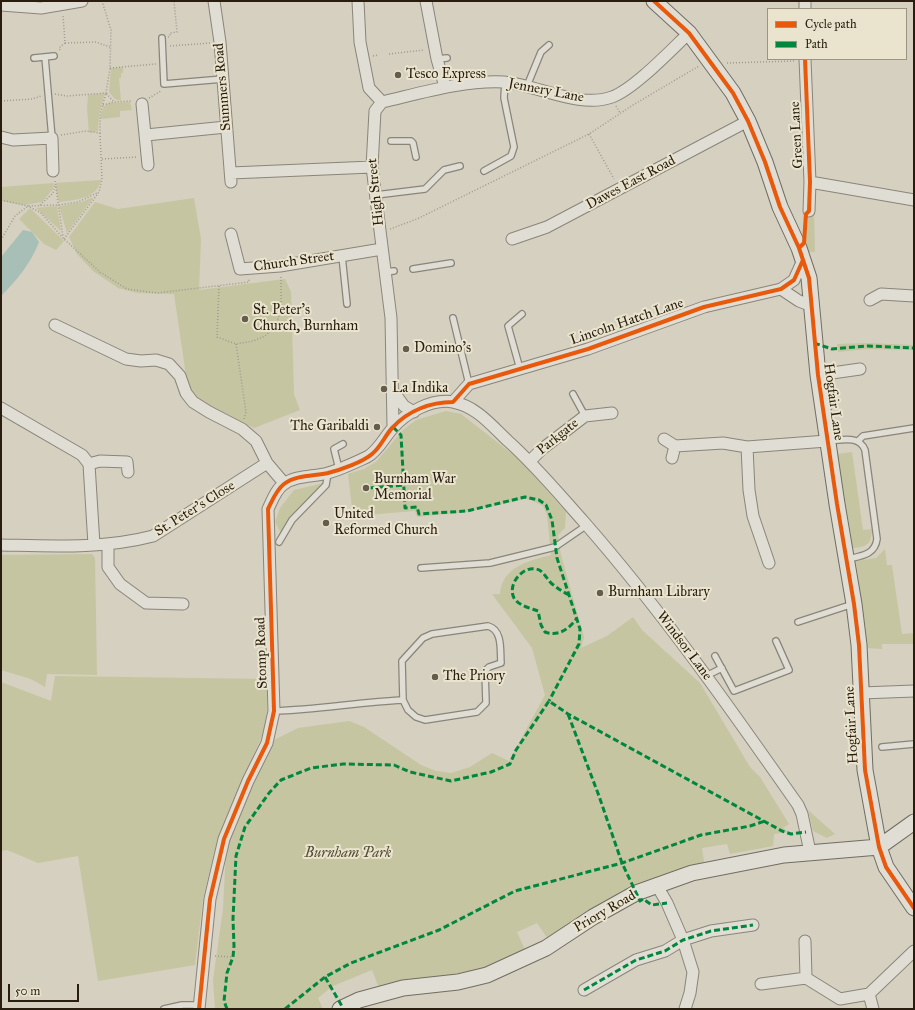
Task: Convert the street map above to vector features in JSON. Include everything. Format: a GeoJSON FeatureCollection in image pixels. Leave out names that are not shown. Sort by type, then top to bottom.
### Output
{"type":"FeatureCollection","features":[{"type":"Feature","properties":{"kind":"street"},"geometry":{"type":"LineString","coordinates":[[1,5],[30,9],[82,1]]}},
{"type":"Feature","properties":{"kind":"street","name":"Summers Road"},"geometry":{"type":"LineString","coordinates":[[214,1],[220,42],[231,177],[268,170],[372,167]]}},
{"type":"Feature","properties":{"kind":"street"},"geometry":{"type":"LineString","coordinates":[[358,1],[360,42],[369,88],[382,102]]}},
{"type":"Feature","properties":{"kind":"street"},"geometry":{"type":"LineString","coordinates":[[426,1],[442,58],[445,87]]}},
{"type":"Feature","properties":{"kind":"street","name":"Hogfair Lane"},"geometry":{"type":"LineString","coordinates":[[654,1],[689,33],[732,94],[748,121],[765,162],[780,207],[803,260],[809,278],[818,374],[827,441],[854,604],[860,661],[864,759],[879,847],[887,870],[914,908]]}},
{"type":"Feature","properties":{"kind":"street","name":"Jennery Lane"},"geometry":{"type":"LineString","coordinates":[[382,102],[445,87],[486,82],[505,82],[562,96],[590,100],[611,97],[627,88],[689,33]]}},
{"type":"Feature","properties":{"kind":"street","name":"Green Lane"},"geometry":{"type":"LineString","coordinates":[[805,60],[810,182],[809,211]]}},
{"type":"Feature","properties":{"kind":"street","name":"High Street"},"geometry":{"type":"LineString","coordinates":[[382,102],[375,111],[377,142],[372,167],[382,249],[389,272],[393,427]]}},
{"type":"Feature","properties":{"kind":"street"},"geometry":{"type":"LineString","coordinates":[[142,104],[148,160]]}},
{"type":"Feature","properties":{"kind":"street","name":"Dawes East Road"},"geometry":{"type":"LineString","coordinates":[[512,239],[547,227],[748,121]]}},
{"type":"Feature","properties":{"kind":"street"},"geometry":{"type":"LineString","coordinates":[[146,135],[226,127]]}},
{"type":"Feature","properties":{"kind":"street"},"geometry":{"type":"LineString","coordinates":[[1,137],[13,140],[52,138],[53,171]]}},
{"type":"Feature","properties":{"kind":"street"},"geometry":{"type":"LineString","coordinates":[[810,182],[914,200]]}},
{"type":"Feature","properties":{"kind":"street","name":"Church Street"},"geometry":{"type":"LineString","coordinates":[[231,234],[240,269],[280,266],[382,249]]}},
{"type":"Feature","properties":{"kind":"street"},"geometry":{"type":"LineString","coordinates":[[803,260],[794,280],[781,290],[799,301],[812,306]]}},
{"type":"Feature","properties":{"kind":"street","name":"Lincoln Hatch Lane"},"geometry":{"type":"LineString","coordinates":[[469,384],[588,349],[704,307],[781,290]]}},
{"type":"Feature","properties":{"kind":"street"},"geometry":{"type":"LineString","coordinates":[[870,300],[881,294],[914,296]]}},
{"type":"Feature","properties":{"kind":"street"},"geometry":{"type":"LineString","coordinates":[[55,325],[126,359],[142,361],[156,360],[169,364],[180,376],[186,393],[193,402],[208,412],[242,429],[256,441],[267,463],[284,483],[334,471],[372,454],[393,427],[414,412],[439,402],[453,402],[469,384]]}},
{"type":"Feature","properties":{"kind":"street"},"geometry":{"type":"LineString","coordinates":[[818,374],[860,369]]}},
{"type":"Feature","properties":{"kind":"street"},"geometry":{"type":"LineString","coordinates":[[393,391],[404,406],[414,412]]}},
{"type":"Feature","properties":{"kind":"street","name":"Windsor Lane"},"geometry":{"type":"LineString","coordinates":[[453,402],[473,409],[530,461],[587,525],[662,616],[798,805],[810,852]]}},
{"type":"Feature","properties":{"kind":"street"},"geometry":{"type":"LineString","coordinates":[[1,409],[82,455],[89,464],[94,545]]}},
{"type":"Feature","properties":{"kind":"street","name":"Parkgate"},"geometry":{"type":"LineString","coordinates":[[530,461],[542,449],[585,416],[612,413]]}},
{"type":"Feature","properties":{"kind":"street"},"geometry":{"type":"LineString","coordinates":[[664,439],[675,446],[718,443],[747,447],[827,441]]}},
{"type":"Feature","properties":{"kind":"street"},"geometry":{"type":"LineString","coordinates":[[672,458],[675,446]]}},
{"type":"Feature","properties":{"kind":"street"},"geometry":{"type":"LineString","coordinates":[[747,447],[749,490],[753,516],[769,564]]}},
{"type":"Feature","properties":{"kind":"street"},"geometry":{"type":"LineString","coordinates":[[89,464],[100,461],[128,462],[128,472]]}},
{"type":"Feature","properties":{"kind":"street","name":"St. Peter's Close"},"geometry":{"type":"LineString","coordinates":[[1,545],[94,545],[133,541],[153,536],[267,463]]}},
{"type":"Feature","properties":{"kind":"street","name":"Stomp Road"},"geometry":{"type":"LineString","coordinates":[[199,1007],[210,900],[224,839],[248,782],[267,743],[274,711],[268,509],[276,492],[284,483]]}},
{"type":"Feature","properties":{"kind":"street"},"geometry":{"type":"LineString","coordinates":[[108,544],[108,567],[120,584],[146,602],[183,604]]}},
{"type":"Feature","properties":{"kind":"street"},"geometry":{"type":"LineString","coordinates":[[861,693],[914,691]]}},
{"type":"Feature","properties":{"kind":"street"},"geometry":{"type":"LineString","coordinates":[[879,847],[914,822]]}},
{"type":"Feature","properties":{"kind":"street","name":"Priory Road"},"geometry":{"type":"LineString","coordinates":[[340,1009],[359,1000],[403,988],[458,982],[487,975],[546,948],[593,917],[636,893],[656,884],[692,873],[734,864],[810,852],[879,847]]}},
{"type":"Feature","properties":{"kind":"street"},"geometry":{"type":"LineString","coordinates":[[656,884],[667,903],[683,940],[693,972],[690,993],[685,1009]]}},
{"type":"Feature","properties":{"kind":"street"},"geometry":{"type":"LineString","coordinates":[[584,990],[636,960],[665,951],[683,940],[711,931],[753,925]]}},
{"type":"Feature","properties":{"kind":"street"},"geometry":{"type":"LineString","coordinates":[[805,941],[806,978]]}},
{"type":"Feature","properties":{"kind":"street"},"geometry":{"type":"LineString","coordinates":[[761,984],[806,978],[840,999],[869,994],[914,951]]}},
{"type":"Feature","properties":{"kind":"street"},"geometry":{"type":"LineString","coordinates":[[869,994],[873,1009]]}},
{"type":"Feature","properties":{"kind":"lane"},"geometry":{"type":"LineString","coordinates":[[162,38],[164,84],[223,79]]}},
{"type":"Feature","properties":{"kind":"lane"},"geometry":{"type":"LineString","coordinates":[[526,86],[541,52],[549,45]]}},
{"type":"Feature","properties":{"kind":"lane"},"geometry":{"type":"LineString","coordinates":[[34,58],[54,56]]}},
{"type":"Feature","properties":{"kind":"lane"},"geometry":{"type":"LineString","coordinates":[[45,57],[52,138]]}},
{"type":"Feature","properties":{"kind":"lane"},"geometry":{"type":"LineString","coordinates":[[484,171],[511,156],[514,147],[504,98],[505,82]]}},
{"type":"Feature","properties":{"kind":"lane"},"geometry":{"type":"LineString","coordinates":[[391,141],[411,140],[416,157]]}},
{"type":"Feature","properties":{"kind":"lane"},"geometry":{"type":"LineString","coordinates":[[376,195],[425,189],[444,170],[460,166]]}},
{"type":"Feature","properties":{"kind":"lane"},"geometry":{"type":"LineString","coordinates":[[342,256],[347,304]]}},
{"type":"Feature","properties":{"kind":"lane"},"geometry":{"type":"LineString","coordinates":[[413,269],[451,263]]}},
{"type":"Feature","properties":{"kind":"lane"},"geometry":{"type":"LineString","coordinates":[[520,369],[508,326],[522,314]]}},
{"type":"Feature","properties":{"kind":"lane"},"geometry":{"type":"LineString","coordinates":[[453,318],[469,384]]}},
{"type":"Feature","properties":{"kind":"lane"},"geometry":{"type":"LineString","coordinates":[[573,394],[585,416]]}},
{"type":"Feature","properties":{"kind":"lane"},"geometry":{"type":"LineString","coordinates":[[858,442],[863,436],[914,428]]}},
{"type":"Feature","properties":{"kind":"lane"},"geometry":{"type":"LineString","coordinates":[[827,441],[851,439],[858,442],[865,450],[877,540],[875,547],[869,554],[847,559]]}},
{"type":"Feature","properties":{"kind":"lane"},"geometry":{"type":"LineString","coordinates":[[279,542],[292,520],[326,485],[334,471],[334,449],[343,444]]}},
{"type":"Feature","properties":{"kind":"lane"},"geometry":{"type":"LineString","coordinates":[[420,568],[490,563],[555,547],[587,525]]}},
{"type":"Feature","properties":{"kind":"lane"},"geometry":{"type":"LineString","coordinates":[[798,622],[854,604]]}},
{"type":"Feature","properties":{"kind":"lane"},"geometry":{"type":"LineString","coordinates":[[488,626],[496,631],[498,635],[501,663],[488,667],[485,671],[486,703],[477,712],[425,720],[416,717],[408,710],[403,700],[402,661],[423,638],[432,634],[488,626]]}},
{"type":"Feature","properties":{"kind":"lane"},"geometry":{"type":"LineString","coordinates":[[715,656],[734,691],[789,670],[776,641]]}},
{"type":"Feature","properties":{"kind":"lane"},"geometry":{"type":"LineString","coordinates":[[706,676],[722,668]]}},
{"type":"Feature","properties":{"kind":"lane"},"geometry":{"type":"LineString","coordinates":[[274,711],[403,700]]}},
{"type":"Feature","properties":{"kind":"lane"},"geometry":{"type":"LineString","coordinates":[[882,748],[914,744]]}},
{"type":"Feature","properties":{"kind":"lane"},"geometry":{"type":"LineString","coordinates":[[164,1009],[182,1005],[199,1007]]}},
{"type":"Feature","properties":{"kind":"path"},"geometry":{"type":"LineString","coordinates":[[64,238],[98,192],[102,179],[100,114],[106,93],[110,68],[110,22],[102,1]]}},
{"type":"Feature","properties":{"kind":"path"},"geometry":{"type":"LineString","coordinates":[[162,38],[170,36],[170,33],[177,32],[174,1]]}},
{"type":"Feature","properties":{"kind":"path"},"geometry":{"type":"LineString","coordinates":[[62,5],[65,43]]}},
{"type":"Feature","properties":{"kind":"path"},"geometry":{"type":"LineString","coordinates":[[54,56],[60,55],[60,48],[65,43],[96,42],[110,47]]}},
{"type":"Feature","properties":{"kind":"path"},"geometry":{"type":"LineString","coordinates":[[162,47],[220,42]]}},
{"type":"Feature","properties":{"kind":"path"},"geometry":{"type":"LineString","coordinates":[[388,54],[428,49]]}},
{"type":"Feature","properties":{"kind":"path"},"geometry":{"type":"LineString","coordinates":[[380,233],[417,219],[589,134],[696,67],[711,63],[805,60]]}},
{"type":"Feature","properties":{"kind":"path"},"geometry":{"type":"LineString","coordinates":[[110,68],[163,64]]}},
{"type":"Feature","properties":{"kind":"path"},"geometry":{"type":"LineString","coordinates":[[103,105],[114,102],[133,102],[136,104],[142,104],[156,93],[161,92],[164,84]]}},
{"type":"Feature","properties":{"kind":"path"},"geometry":{"type":"LineString","coordinates":[[106,93],[114,102]]}},
{"type":"Feature","properties":{"kind":"path"},"geometry":{"type":"LineString","coordinates":[[52,138],[68,133],[86,131],[100,133]]}},
{"type":"Feature","properties":{"kind":"path"},"geometry":{"type":"LineString","coordinates":[[589,134],[619,188]]}},
{"type":"Feature","properties":{"kind":"path"},"geometry":{"type":"LineString","coordinates":[[101,159],[148,160]]}},
{"type":"Feature","properties":{"kind":"path"},"geometry":{"type":"LineString","coordinates":[[53,171],[64,238]]}},
{"type":"Feature","properties":{"kind":"path"},"geometry":{"type":"LineString","coordinates":[[40,205],[53,193],[55,184]]}},
{"type":"Feature","properties":{"kind":"path"},"geometry":{"type":"LineString","coordinates":[[1,240],[15,216],[28,206],[58,205],[78,202],[98,192]]}},
{"type":"Feature","properties":{"kind":"path"},"geometry":{"type":"LineString","coordinates":[[1,200],[28,206],[41,213],[64,238],[100,272],[127,289],[157,292],[249,282]]}},
{"type":"Feature","properties":{"kind":"path"},"geometry":{"type":"LineString","coordinates":[[219,286],[216,322],[218,338],[236,344],[265,336],[276,326],[281,306],[282,292],[280,266]]}},
{"type":"Feature","properties":{"kind":"path"},"geometry":{"type":"LineString","coordinates":[[236,344],[246,412],[242,429]]}},
{"type":"Feature","properties":{"kind":"path"},"geometry":{"type":"LineString","coordinates":[[204,956],[233,957]]}},
{"type":"Feature","properties":{"kind":"green space"},"geometry":{"type":"Polygon","coordinates":[[[123,67],[123,73],[121,73],[121,78],[119,78],[121,101],[115,99],[109,92],[111,68],[123,67]]]}},
{"type":"Feature","properties":{"kind":"green space"},"geometry":{"type":"Polygon","coordinates":[[[105,93],[99,114],[98,131],[89,133],[87,109],[88,95],[105,93]]]}},
{"type":"Feature","properties":{"kind":"green space"},"geometry":{"type":"Polygon","coordinates":[[[130,102],[132,110],[120,111],[120,117],[100,119],[103,107],[109,103],[130,102]]]}},
{"type":"Feature","properties":{"kind":"green space"},"geometry":{"type":"Polygon","coordinates":[[[101,180],[99,186],[90,195],[78,199],[59,202],[56,183],[101,180]]]}},
{"type":"Feature","properties":{"kind":"green space"},"geometry":{"type":"Polygon","coordinates":[[[54,183],[53,189],[42,202],[24,205],[1,201],[1,187],[54,183]]]}},
{"type":"Feature","properties":{"kind":"green space"},"geometry":{"type":"Polygon","coordinates":[[[93,198],[67,233],[59,206],[82,202],[93,198]]]}},
{"type":"Feature","properties":{"kind":"green space"},"geometry":{"type":"Polygon","coordinates":[[[194,198],[201,239],[199,290],[285,279],[291,292],[294,394],[300,410],[254,428],[200,401],[190,388],[187,382],[174,294],[137,293],[118,288],[93,271],[77,254],[69,237],[95,202],[118,209],[194,198]]]}},
{"type":"Feature","properties":{"kind":"green space"},"geometry":{"type":"Polygon","coordinates":[[[57,206],[61,231],[36,208],[57,206]]]}},
{"type":"Feature","properties":{"kind":"green space"},"geometry":{"type":"Polygon","coordinates":[[[30,208],[64,241],[56,250],[44,244],[19,219],[30,208]]]}},
{"type":"Feature","properties":{"kind":"green space"},"geometry":{"type":"Polygon","coordinates":[[[809,213],[814,213],[815,252],[804,252],[809,213]]]}},
{"type":"Feature","properties":{"kind":"green space"},"geometry":{"type":"Polygon","coordinates":[[[868,343],[914,345],[914,350],[867,349],[838,352],[837,344],[868,343]]]}},
{"type":"Feature","properties":{"kind":"green space","name":"Burnham Park"},"geometry":{"type":"Polygon","coordinates":[[[446,411],[461,414],[520,460],[566,512],[565,528],[558,535],[561,555],[584,637],[581,648],[607,636],[633,617],[642,630],[700,683],[750,767],[760,777],[789,824],[783,828],[789,832],[774,834],[773,846],[730,854],[727,844],[702,848],[704,862],[683,869],[548,939],[537,923],[517,932],[527,954],[491,970],[379,988],[372,970],[333,986],[318,998],[323,1009],[215,1009],[213,980],[223,909],[226,850],[234,826],[274,740],[298,728],[349,721],[364,727],[421,765],[436,771],[451,773],[470,767],[492,753],[509,761],[545,695],[532,648],[492,594],[500,594],[502,585],[511,571],[525,563],[551,555],[547,515],[543,506],[531,500],[525,499],[467,512],[417,517],[415,511],[353,516],[348,474],[364,469],[376,462],[403,430],[416,420],[446,411]]]}},
{"type":"Feature","properties":{"kind":"green space"},"geometry":{"type":"Polygon","coordinates":[[[852,452],[863,530],[872,529],[870,542],[868,544],[853,548],[837,454],[852,452]]]}},
{"type":"Feature","properties":{"kind":"green space"},"geometry":{"type":"Polygon","coordinates":[[[324,483],[301,508],[283,537],[275,522],[280,508],[294,490],[324,483]]]}},
{"type":"Feature","properties":{"kind":"green space"},"geometry":{"type":"Polygon","coordinates":[[[885,549],[887,565],[892,565],[902,634],[914,633],[914,644],[882,644],[882,649],[867,648],[856,561],[876,558],[885,549]]]}},
{"type":"Feature","properties":{"kind":"green space"},"geometry":{"type":"Polygon","coordinates":[[[92,554],[95,558],[97,675],[47,674],[45,687],[31,679],[1,670],[1,555],[92,554]]]}},
{"type":"Feature","properties":{"kind":"green space"},"geometry":{"type":"Polygon","coordinates":[[[55,676],[267,679],[267,710],[264,731],[218,837],[203,899],[195,965],[98,981],[78,856],[38,863],[7,850],[1,851],[1,682],[51,701],[55,676]]]}},
{"type":"Feature","properties":{"kind":"green space"},"geometry":{"type":"Polygon","coordinates":[[[808,810],[835,834],[827,838],[813,831],[808,810]]]}},
{"type":"Feature","properties":{"kind":"water"},"geometry":{"type":"Polygon","coordinates":[[[23,230],[32,232],[39,242],[36,250],[23,271],[1,296],[1,257],[23,230]]]}},
{"type":"Feature","properties":{"kind":"marked path"},"geometry":{"type":"LineString","coordinates":[[814,343],[832,349],[868,346],[914,348]]}},
{"type":"Feature","properties":{"kind":"marked path"},"geometry":{"type":"LineString","coordinates":[[393,427],[401,435],[405,508],[417,507],[419,514],[467,511],[525,497],[539,500],[546,505],[552,520],[557,558],[580,629],[579,644],[549,701]]}},
{"type":"Feature","properties":{"kind":"marked path"},"geometry":{"type":"LineString","coordinates":[[369,488],[404,485]]}},
{"type":"Feature","properties":{"kind":"marked path"},"geometry":{"type":"LineString","coordinates":[[569,595],[553,585],[543,573],[536,569],[526,570],[521,573],[514,582],[512,593],[516,601],[538,611],[541,625],[545,632],[555,633],[564,631],[577,618]]}},
{"type":"Feature","properties":{"kind":"marked path"},"geometry":{"type":"LineString","coordinates":[[227,1009],[224,1001],[227,973],[233,957],[234,946],[233,919],[236,856],[245,827],[269,793],[281,780],[311,768],[343,764],[394,765],[410,772],[451,781],[491,772],[510,764],[516,750],[549,701],[568,714],[782,831],[791,834],[806,832]]}},
{"type":"Feature","properties":{"kind":"marked path"},"geometry":{"type":"LineString","coordinates":[[568,714],[599,796],[622,863],[640,901],[643,899],[652,905],[667,903]]}},
{"type":"Feature","properties":{"kind":"marked path"},"geometry":{"type":"LineString","coordinates":[[285,1009],[325,977],[351,963],[439,930],[515,891],[622,863],[701,835],[750,826],[765,821]]}},
{"type":"Feature","properties":{"kind":"marked path"},"geometry":{"type":"LineString","coordinates":[[584,990],[636,960],[665,951],[683,940],[711,931],[753,925]]}},
{"type":"Feature","properties":{"kind":"marked path"},"geometry":{"type":"LineString","coordinates":[[325,977],[343,1008]]}},
{"type":"Feature","properties":{"kind":"cycle path"},"geometry":{"type":"LineString","coordinates":[[654,1],[689,33],[733,93],[748,121],[765,162],[780,207],[799,248],[809,278],[818,375],[837,504],[854,604],[859,645],[865,770],[879,847],[886,867],[914,908]]}},
{"type":"Feature","properties":{"kind":"cycle path"},"geometry":{"type":"LineString","coordinates":[[799,248],[804,243],[806,214],[809,211],[810,182],[805,60]]}},
{"type":"Feature","properties":{"kind":"cycle path"},"geometry":{"type":"LineString","coordinates":[[199,1009],[210,899],[224,839],[248,781],[267,743],[274,711],[268,509],[279,489],[288,481],[305,476],[333,472],[363,460],[375,451],[390,430],[405,416],[420,408],[444,402],[453,402],[469,384],[588,349],[704,307],[781,289],[794,280],[803,260]]}},
{"type":"Feature","properties":{"kind":"place","name":"Tesco Express"},"geometry":{"type":"Point","coordinates":[398,75]}},
{"type":"Feature","properties":{"kind":"place","name":"St. Peter's Church, Burnham"},"geometry":{"type":"Point","coordinates":[245,319]}},
{"type":"Feature","properties":{"kind":"place","name":"Domino's"},"geometry":{"type":"Point","coordinates":[406,349]}},
{"type":"Feature","properties":{"kind":"place","name":"La Indika"},"geometry":{"type":"Point","coordinates":[384,389]}},
{"type":"Feature","properties":{"kind":"place","name":"The Garibaldi"},"geometry":{"type":"Point","coordinates":[377,427]}},
{"type":"Feature","properties":{"kind":"place","name":"Burnham War Memorial"},"geometry":{"type":"Point","coordinates":[366,488]}},
{"type":"Feature","properties":{"kind":"place","name":"United Reformed Church"},"geometry":{"type":"Point","coordinates":[326,523]}},
{"type":"Feature","properties":{"kind":"place","name":"Burnham Library"},"geometry":{"type":"Point","coordinates":[600,593]}},
{"type":"Feature","properties":{"kind":"place","name":"The Priory"},"geometry":{"type":"Point","coordinates":[435,677]}}]}
